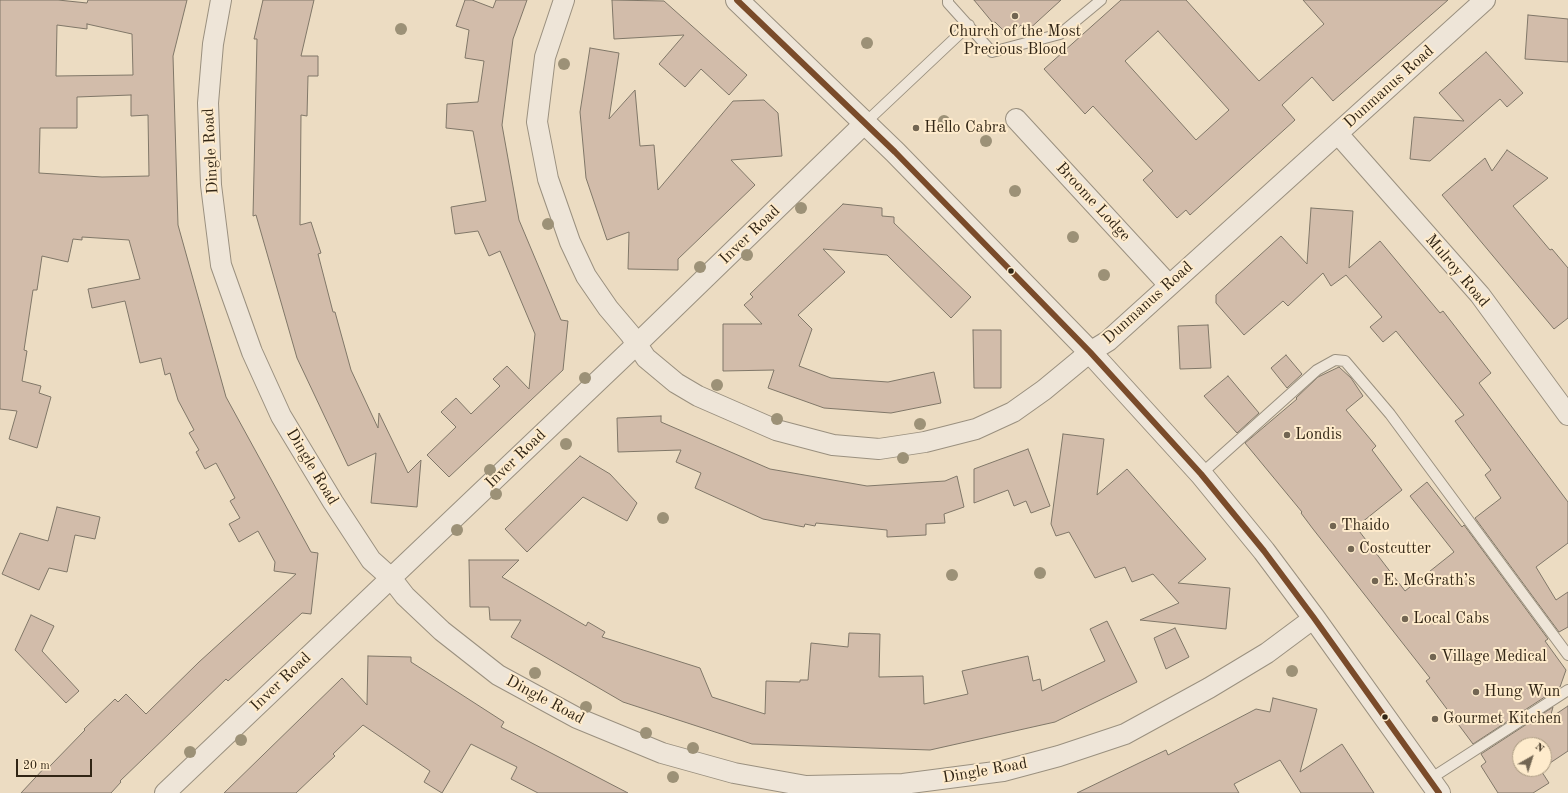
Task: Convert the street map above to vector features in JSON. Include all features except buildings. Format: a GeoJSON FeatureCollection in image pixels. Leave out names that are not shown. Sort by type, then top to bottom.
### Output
{"type":"FeatureCollection","features":[{"type":"Feature","properties":{"kind":"street","name":"Dingle Road"},"geometry":{"type":"LineString","coordinates":[[221,0],[213,44],[208,103],[211,185],[221,265],[252,352],[281,416],[333,502],[371,560],[391,578],[405,596],[442,630],[498,675],[577,718],[662,753],[734,773],[806,786],[903,784],[1003,771],[1059,756],[1125,734],[1209,688],[1267,653],[1314,618]]}},
{"type":"Feature","properties":{"kind":"street","name":"Dunmanus Road"},"geometry":{"type":"LineString","coordinates":[[564,0],[545,57],[537,122],[548,178],[570,242],[586,276],[608,308],[637,344],[646,358],[676,383],[698,396],[776,430],[833,445],[879,448],[925,442],[976,429],[1012,412],[1044,390],[1090,352],[1108,341],[1485,0]]}},
{"type":"Feature","properties":{"kind":"street"},"geometry":{"type":"LineString","coordinates":[[737,0],[865,123],[1090,352],[1202,474],[1264,551],[1435,786]]}},
{"type":"Feature","properties":{"kind":"street","name":"Broome Lodge"},"geometry":{"type":"LineString","coordinates":[[1016,119],[1169,285]]}},
{"type":"Feature","properties":{"kind":"street","name":"Inver Road"},"geometry":{"type":"LineString","coordinates":[[165,793],[637,344],[865,123]]}},
{"type":"Feature","properties":{"kind":"street","name":"Mulroy Road"},"geometry":{"type":"LineString","coordinates":[[1338,134],[1480,296],[1568,415]]}},
{"type":"Feature","properties":{"kind":"lane"},"geometry":{"type":"LineString","coordinates":[[948,0],[948,3],[992,52],[1060,34],[1101,0]]}},
{"type":"Feature","properties":{"kind":"lane"},"geometry":{"type":"LineString","coordinates":[[865,123],[969,25]]}},
{"type":"Feature","properties":{"kind":"lane"},"geometry":{"type":"LineString","coordinates":[[1202,474],[1317,370],[1334,360],[1345,361],[1390,414],[1568,655]]}},
{"type":"Feature","properties":{"kind":"lane"},"geometry":{"type":"LineString","coordinates":[[1435,786],[1568,690]]}},
{"type":"Feature","properties":{"kind":"transit line"},"geometry":{"type":"LineString","coordinates":[[737,0],[895,152],[1090,352],[1201,474],[1264,551],[1314,618],[1439,793]]}},
{"type":"Feature","properties":{"kind":"place","name":"Church of the Most Precious Blood"},"geometry":{"type":"Point","coordinates":[1015,16]}},
{"type":"Feature","properties":{"kind":"place","name":"Hello Cabra"},"geometry":{"type":"Point","coordinates":[916,128]}},
{"type":"Feature","properties":{"kind":"place","name":"Londis"},"geometry":{"type":"Point","coordinates":[1287,435]}},
{"type":"Feature","properties":{"kind":"place","name":"Thaido"},"geometry":{"type":"Point","coordinates":[1333,526]}},
{"type":"Feature","properties":{"kind":"place","name":"Costcutter"},"geometry":{"type":"Point","coordinates":[1351,549]}},
{"type":"Feature","properties":{"kind":"place","name":"E. McGrath’s"},"geometry":{"type":"Point","coordinates":[1375,581]}},
{"type":"Feature","properties":{"kind":"place","name":"Local Cabs"},"geometry":{"type":"Point","coordinates":[1405,619]}},
{"type":"Feature","properties":{"kind":"place","name":"Village Medical"},"geometry":{"type":"Point","coordinates":[1433,657]}},
{"type":"Feature","properties":{"kind":"place","name":"Hung Wun"},"geometry":{"type":"Point","coordinates":[1476,692]}},
{"type":"Feature","properties":{"kind":"place","name":"Gourmet Kitchen"},"geometry":{"type":"Point","coordinates":[1435,719]}}]}
